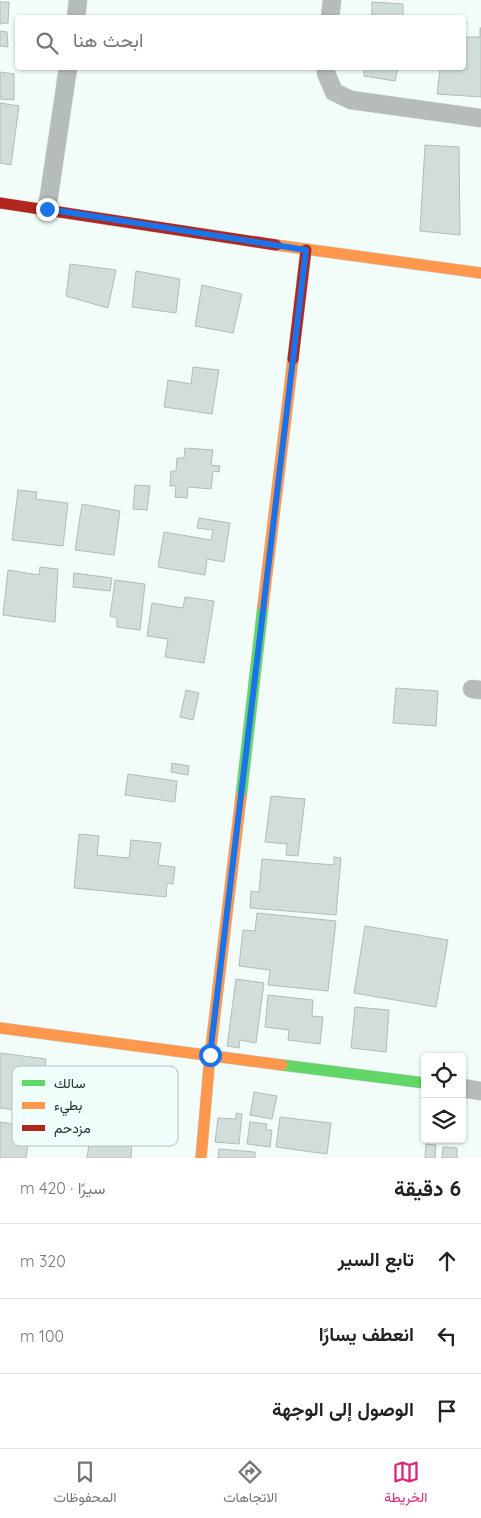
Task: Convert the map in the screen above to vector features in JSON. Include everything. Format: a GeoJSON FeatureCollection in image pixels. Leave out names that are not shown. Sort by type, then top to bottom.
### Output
{"type":"FeatureCollection","features":[{"type":"Feature","properties":{"kind":"street"},"geometry":{"type":"LineString","coordinates":[[76,15],[78,0]]}},
{"type":"Feature","properties":{"kind":"street"},"geometry":{"type":"LineString","coordinates":[[330,15],[332,0]]}},
{"type":"Feature","properties":{"kind":"street"},"geometry":{"type":"LineString","coordinates":[[47,209],[68,70]]}},
{"type":"Feature","properties":{"kind":"street"},"geometry":{"type":"LineString","coordinates":[[326,70],[334,92],[350,100],[481,118]]}},
{"type":"Feature","properties":{"kind":"street"},"geometry":{"type":"LineString","coordinates":[[0,203],[306,250],[481,272]]}},
{"type":"Feature","properties":{"kind":"street"},"geometry":{"type":"LineString","coordinates":[[200,1158],[210,1055],[306,250]]}},
{"type":"Feature","properties":{"kind":"street"},"geometry":{"type":"LineString","coordinates":[[0,1028],[421,1083]]}},
{"type":"Feature","properties":{"kind":"street"},"geometry":{"type":"LineString","coordinates":[[466,1089],[481,1091]]}},
{"type":"Feature","properties":{"kind":"building"},"geometry":{"type":"Polygon","coordinates":[[[0,2],[9,2],[8,23],[0,24],[0,2]]]}},
{"type":"Feature","properties":{"kind":"building"},"geometry":{"type":"Polygon","coordinates":[[[372,2],[403,4],[403,15],[372,15],[372,2]]]}},
{"type":"Feature","properties":{"kind":"building"},"geometry":{"type":"Polygon","coordinates":[[[481,28],[481,97],[437,94],[440,70],[466,70],[466,37],[480,37],[481,28]]]}},
{"type":"Feature","properties":{"kind":"building"},"geometry":{"type":"Polygon","coordinates":[[[0,31],[7,32],[8,47],[0,46],[0,31]]]}},
{"type":"Feature","properties":{"kind":"building"},"geometry":{"type":"Polygon","coordinates":[[[364,70],[398,70],[395,81],[364,76],[364,70]]]}},
{"type":"Feature","properties":{"kind":"building"},"geometry":{"type":"Polygon","coordinates":[[[0,72],[14,74],[14,100],[0,99],[0,72]]]}},
{"type":"Feature","properties":{"kind":"building"},"geometry":{"type":"Polygon","coordinates":[[[0,103],[19,106],[11,165],[0,163],[0,103]]]}},
{"type":"Feature","properties":{"kind":"building"},"geometry":{"type":"Polygon","coordinates":[[[425,145],[459,147],[460,235],[420,231],[425,145]]]}},
{"type":"Feature","properties":{"kind":"building"},"geometry":{"type":"Polygon","coordinates":[[[70,264],[116,270],[108,308],[66,296],[70,264]]]}},
{"type":"Feature","properties":{"kind":"building"},"geometry":{"type":"Polygon","coordinates":[[[136,271],[180,279],[176,313],[132,307],[136,271]]]}},
{"type":"Feature","properties":{"kind":"building"},"geometry":{"type":"Polygon","coordinates":[[[202,285],[242,294],[233,333],[195,326],[202,285]]]}},
{"type":"Feature","properties":{"kind":"building"},"geometry":{"type":"Polygon","coordinates":[[[193,367],[219,370],[212,414],[164,407],[168,380],[191,384],[193,367]]]}},
{"type":"Feature","properties":{"kind":"building"},"geometry":{"type":"Polygon","coordinates":[[[185,448],[213,450],[211,465],[220,466],[219,472],[213,471],[211,489],[188,487],[187,498],[175,497],[176,486],[170,486],[171,471],[176,471],[177,458],[184,458],[185,448]]]}},
{"type":"Feature","properties":{"kind":"building"},"geometry":{"type":"Polygon","coordinates":[[[135,485],[150,486],[147,510],[133,509],[135,485]]]}},
{"type":"Feature","properties":{"kind":"building"},"geometry":{"type":"Polygon","coordinates":[[[18,490],[37,492],[36,499],[68,503],[63,546],[12,540],[18,490]]]}},
{"type":"Feature","properties":{"kind":"building"},"geometry":{"type":"Polygon","coordinates":[[[82,504],[120,511],[114,555],[75,550],[82,504]]]}},
{"type":"Feature","properties":{"kind":"building"},"geometry":{"type":"Polygon","coordinates":[[[199,518],[230,523],[224,562],[207,559],[205,575],[158,567],[164,532],[211,540],[213,530],[197,528],[199,518]]]}},
{"type":"Feature","properties":{"kind":"building"},"geometry":{"type":"Polygon","coordinates":[[[40,567],[58,569],[55,622],[3,615],[8,570],[39,575],[40,567]]]}},
{"type":"Feature","properties":{"kind":"building"},"geometry":{"type":"Polygon","coordinates":[[[74,573],[112,578],[110,591],[73,587],[74,573]]]}},
{"type":"Feature","properties":{"kind":"building"},"geometry":{"type":"Polygon","coordinates":[[[115,580],[145,584],[140,630],[117,627],[117,618],[110,616],[115,580]]]}},
{"type":"Feature","properties":{"kind":"building"},"geometry":{"type":"Polygon","coordinates":[[[185,597],[214,601],[204,663],[165,657],[168,639],[147,636],[152,603],[183,608],[185,597]]]}},
{"type":"Feature","properties":{"kind":"building"},"geometry":{"type":"Polygon","coordinates":[[[396,688],[438,691],[436,726],[393,723],[396,688]]]}},
{"type":"Feature","properties":{"kind":"building"},"geometry":{"type":"Polygon","coordinates":[[[186,690],[199,693],[193,720],[180,717],[186,690]]]}},
{"type":"Feature","properties":{"kind":"building"},"geometry":{"type":"Polygon","coordinates":[[[172,763],[189,766],[188,775],[171,772],[172,763]]]}},
{"type":"Feature","properties":{"kind":"building"},"geometry":{"type":"Polygon","coordinates":[[[128,774],[177,781],[175,802],[125,795],[128,774]]]}},
{"type":"Feature","properties":{"kind":"building"},"geometry":{"type":"Polygon","coordinates":[[[271,796],[305,799],[298,856],[286,855],[287,844],[265,842],[271,796]]]}},
{"type":"Feature","properties":{"kind":"building"},"geometry":{"type":"Polygon","coordinates":[[[79,834],[99,836],[97,855],[129,858],[131,840],[161,843],[158,865],[175,867],[173,884],[167,883],[166,897],[74,888],[79,834]]]}},
{"type":"Feature","properties":{"kind":"building"},"geometry":{"type":"Polygon","coordinates":[[[334,857],[341,858],[336,915],[250,908],[251,891],[259,892],[262,859],[334,865],[334,857]]]}},
{"type":"Feature","properties":{"kind":"building"},"geometry":{"type":"Polygon","coordinates":[[[257,913],[336,921],[328,991],[268,985],[270,970],[239,966],[243,930],[255,931],[257,913]]]}},
{"type":"Feature","properties":{"kind":"building"},"geometry":{"type":"Polygon","coordinates":[[[365,926],[448,940],[436,1007],[354,993],[365,926]]]}},
{"type":"Feature","properties":{"kind":"building"},"geometry":{"type":"Polygon","coordinates":[[[236,979],[264,983],[256,1043],[240,1040],[239,1048],[227,1046],[236,979]]]}},
{"type":"Feature","properties":{"kind":"building"},"geometry":{"type":"Polygon","coordinates":[[[268,995],[313,1000],[312,1016],[323,1017],[320,1044],[288,1040],[289,1030],[265,1027],[268,995]]]}},
{"type":"Feature","properties":{"kind":"building"},"geometry":{"type":"Polygon","coordinates":[[[355,1007],[389,1010],[386,1052],[351,1048],[355,1007]]]}},
{"type":"Feature","properties":{"kind":"building"},"geometry":{"type":"Polygon","coordinates":[[[0,1053],[46,1059],[45,1066],[12,1066],[12,1110],[0,1108],[0,1053]]]}},
{"type":"Feature","properties":{"kind":"building"},"geometry":{"type":"Polygon","coordinates":[[[254,1092],[277,1096],[272,1119],[250,1115],[254,1092]]]}},
{"type":"Feature","properties":{"kind":"building"},"geometry":{"type":"Polygon","coordinates":[[[236,1113],[242,1114],[239,1144],[215,1142],[218,1118],[236,1119],[236,1113]]]}},
{"type":"Feature","properties":{"kind":"building"},"geometry":{"type":"Polygon","coordinates":[[[280,1117],[331,1123],[327,1154],[276,1147],[280,1117]]]}},
{"type":"Feature","properties":{"kind":"building"},"geometry":{"type":"Polygon","coordinates":[[[0,1122],[12,1124],[12,1146],[28,1146],[26,1158],[0,1158],[0,1122]]]}},
{"type":"Feature","properties":{"kind":"building"},"geometry":{"type":"Polygon","coordinates":[[[250,1122],[267,1124],[266,1130],[272,1130],[270,1147],[247,1144],[250,1122]]]}},
{"type":"Feature","properties":{"kind":"building"},"geometry":{"type":"Polygon","coordinates":[[[426,1144],[436,1145],[435,1158],[425,1158],[426,1144]]]}},
{"type":"Feature","properties":{"kind":"building"},"geometry":{"type":"Polygon","coordinates":[[[89,1146],[132,1146],[131,1158],[87,1158],[89,1146]]]}},
{"type":"Feature","properties":{"kind":"building"},"geometry":{"type":"Polygon","coordinates":[[[443,1147],[457,1148],[457,1158],[442,1158],[443,1147]]]}},
{"type":"Feature","properties":{"kind":"building"},"geometry":{"type":"Polygon","coordinates":[[[219,1149],[255,1152],[255,1158],[218,1158],[219,1149]]]}},
{"type":"Feature","properties":{"kind":"traffic: fast"},"geometry":{"type":"LineString","coordinates":[[241,797],[263,606]]}},
{"type":"Feature","properties":{"kind":"traffic: fast"},"geometry":{"type":"LineString","coordinates":[[282,1065],[421,1082]]}},
{"type":"Feature","properties":{"kind":"traffic: slow"},"geometry":{"type":"LineString","coordinates":[[276,245],[481,273]]}},
{"type":"Feature","properties":{"kind":"traffic: slow"},"geometry":{"type":"LineString","coordinates":[[263,606],[293,359]]}},
{"type":"Feature","properties":{"kind":"traffic: slow"},"geometry":{"type":"LineString","coordinates":[[201,1158],[210,1055],[241,797]]}},
{"type":"Feature","properties":{"kind":"traffic: slow"},"geometry":{"type":"LineString","coordinates":[[0,1028],[282,1065]]}},
{"type":"Feature","properties":{"kind":"traffic: jam"},"geometry":{"type":"LineString","coordinates":[[0,203],[276,245]]}},
{"type":"Feature","properties":{"kind":"traffic: jam"},"geometry":{"type":"LineString","coordinates":[[293,359],[306,250]]}},
{"type":"Feature","properties":{"kind":"route"},"geometry":{"type":"LineString","coordinates":[[47,209],[306,250],[210,1055]]}}]}
